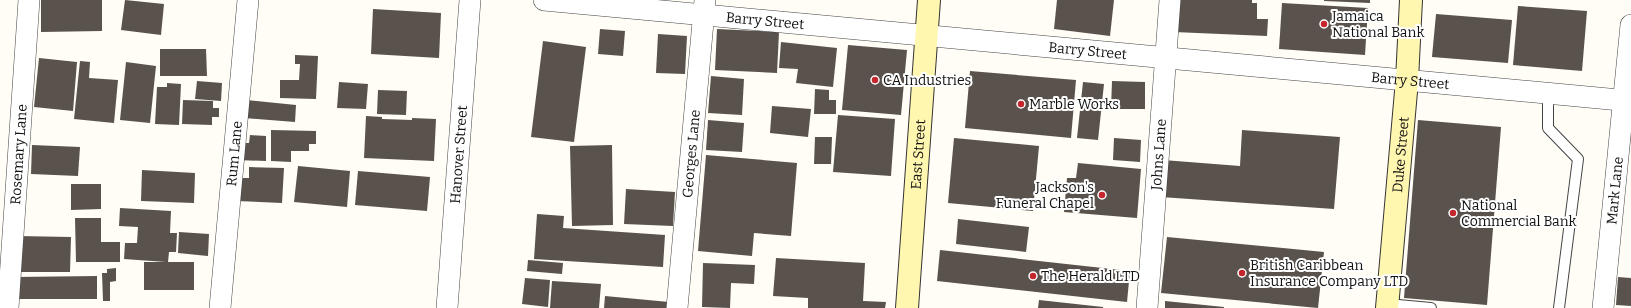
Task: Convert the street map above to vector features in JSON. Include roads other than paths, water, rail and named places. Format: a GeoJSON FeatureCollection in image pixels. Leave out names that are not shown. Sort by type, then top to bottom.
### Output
{"type":"FeatureCollection","features":[{"type":"Feature","properties":{"kind":"main road","name":"East Street"},"geometry":{"type":"LineString","coordinates":[[907,308],[929,0]]}},
{"type":"Feature","properties":{"kind":"main road","name":"Duke Street"},"geometry":{"type":"LineString","coordinates":[[1387,306],[1407,80],[1411,0]]}},
{"type":"Feature","properties":{"kind":"street","name":"Rosemary Lane"},"geometry":{"type":"LineString","coordinates":[[8,308],[29,0]]}},
{"type":"Feature","properties":{"kind":"street","name":"Rum Lane"},"geometry":{"type":"LineString","coordinates":[[220,308],[248,0]]}},
{"type":"Feature","properties":{"kind":"street","name":"Hanover Street"},"geometry":{"type":"LineString","coordinates":[[447,308],[470,0]]}},
{"type":"Feature","properties":{"kind":"street","name":"Barry Street"},"geometry":{"type":"LineString","coordinates":[[544,0],[704,7],[926,35],[1627,101]]}},
{"type":"Feature","properties":{"kind":"street","name":"Johns Lane"},"geometry":{"type":"LineString","coordinates":[[1146,308],[1167,58],[1170,0]]}},
{"type":"Feature","properties":{"kind":"street","name":"Georges Lane"},"geometry":{"type":"LineString","coordinates":[[677,308],[704,7]]}},
{"type":"Feature","properties":{"kind":"street","name":"Mark Lane"},"geometry":{"type":"LineString","coordinates":[[1603,308],[1627,101],[1631,25]]}},
{"type":"Feature","properties":{"kind":"lane"},"geometry":{"type":"LineString","coordinates":[[1548,94],[1548,128],[1578,160],[1559,308]]}},
{"type":"Feature","properties":{"kind":"lane"},"geometry":{"type":"LineString","coordinates":[[1387,306],[1431,308]]}},
{"type":"Feature","properties":{"kind":"place","name":"Jamaica National Bank"},"geometry":{"type":"Point","coordinates":[1324,24]}},
{"type":"Feature","properties":{"kind":"place","name":"CA Industries"},"geometry":{"type":"Point","coordinates":[875,80]}},
{"type":"Feature","properties":{"kind":"place","name":"Marble Works"},"geometry":{"type":"Point","coordinates":[1021,104]}},
{"type":"Feature","properties":{"kind":"place","name":"Jackson's Funeral Chapel"},"geometry":{"type":"Point","coordinates":[1102,195]}},
{"type":"Feature","properties":{"kind":"place","name":"National Commercial Bank"},"geometry":{"type":"Point","coordinates":[1453,213]}},
{"type":"Feature","properties":{"kind":"place","name":"British Caribbean Insurance Company LTD"},"geometry":{"type":"Point","coordinates":[1242,273]}},
{"type":"Feature","properties":{"kind":"place","name":"The Herald LTD"},"geometry":{"type":"Point","coordinates":[1033,276]}}]}
